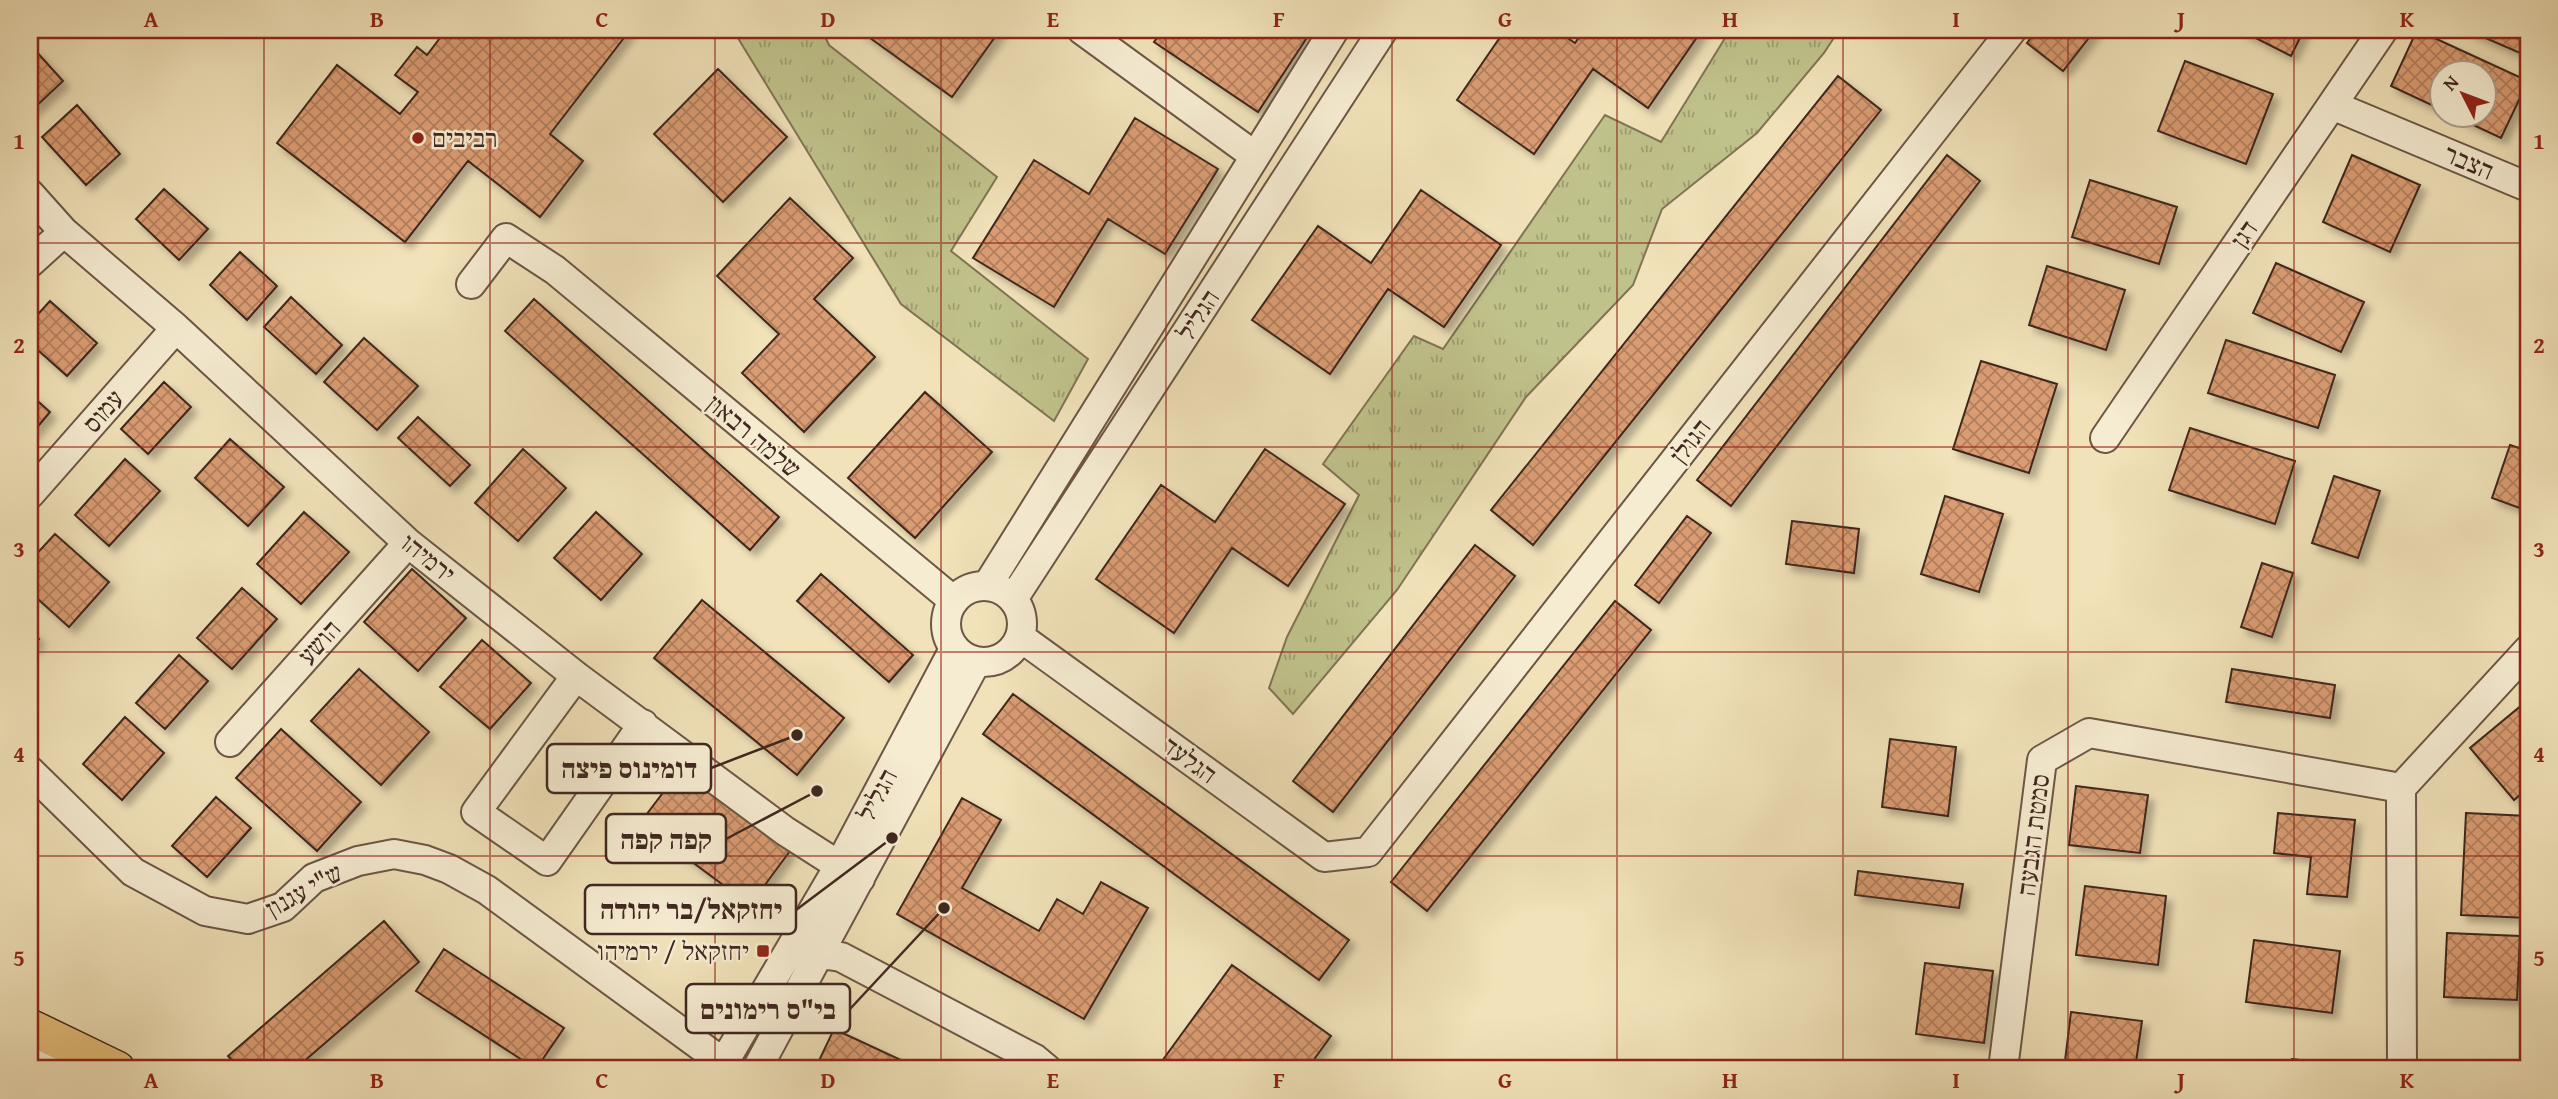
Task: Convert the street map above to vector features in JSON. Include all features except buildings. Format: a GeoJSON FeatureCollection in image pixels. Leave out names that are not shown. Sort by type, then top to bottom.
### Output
{"type":"FeatureCollection","features":[{"type":"Feature","properties":{"kind":"main road"},"geometry":{"type":"LineString","coordinates":[[42,1055],[117,1069]]}},
{"type":"Feature","properties":{"kind":"street"},"geometry":{"type":"LineString","coordinates":[[1083,30],[1255,156]]}},
{"type":"Feature","properties":{"kind":"street","name":"הגליל"},"geometry":{"type":"LineString","coordinates":[[987,586],[1334,30]]}},
{"type":"Feature","properties":{"kind":"street","name":"הגליל"},"geometry":{"type":"LineString","coordinates":[[1013,599],[1383,30]]}},
{"type":"Feature","properties":{"kind":"street","name":"הגולן"},"geometry":{"type":"LineString","coordinates":[[1368,852],[2012,30]]}},
{"type":"Feature","properties":{"kind":"street","name":"דגן"},"geometry":{"type":"LineString","coordinates":[[2105,438],[2383,30]]}},
{"type":"Feature","properties":{"kind":"street","name":"הצבר"},"geometry":{"type":"LineString","coordinates":[[2332,105],[2528,187]]}},
{"type":"Feature","properties":{"kind":"street","name":"ירמיהו"},"geometry":{"type":"LineString","coordinates":[[30,194],[64,232],[176,328],[408,543],[576,676],[785,831],[850,873]]}},
{"type":"Feature","properties":{"kind":"street"},"geometry":{"type":"LineString","coordinates":[[30,264],[64,232]]}},
{"type":"Feature","properties":{"kind":"street","name":"שלמה רבאון"},"geometry":{"type":"LineString","coordinates":[[471,284],[506,238],[555,270],[954,601]]}},
{"type":"Feature","properties":{"kind":"street","name":"עמוס"},"geometry":{"type":"LineString","coordinates":[[30,494],[176,328]]}},
{"type":"Feature","properties":{"kind":"street","name":"הושע"},"geometry":{"type":"LineString","coordinates":[[230,742],[408,543]]}},
{"type":"Feature","properties":{"kind":"street"},"geometry":{"type":"LineString","coordinates":[[987,586],[1006,593],[1013,599],[1022,617],[1020,637],[1007,655],[987,663],[965,655],[948,637],[948,612],[954,601],[963,593],[974,587],[987,586]]}},
{"type":"Feature","properties":{"kind":"street","name":"הגלעד"},"geometry":{"type":"LineString","coordinates":[[1020,637],[1324,857],[1368,852]]}},
{"type":"Feature","properties":{"kind":"street"},"geometry":{"type":"LineString","coordinates":[[2402,1069],[2401,788],[2528,650]]}},
{"type":"Feature","properties":{"kind":"street","name":"הגליל"},"geometry":{"type":"LineString","coordinates":[[850,873],[965,655]]}},
{"type":"Feature","properties":{"kind":"street"},"geometry":{"type":"LineString","coordinates":[[576,676],[476,812],[547,861],[643,724]]}},
{"type":"Feature","properties":{"kind":"street","name":"סמטת הגבעה"},"geometry":{"type":"LineString","coordinates":[[2003,1069],[2042,760],[2089,733],[2401,788]]}},
{"type":"Feature","properties":{"kind":"street","name":"ש\"י עגנון"},"geometry":{"type":"LineString","coordinates":[[30,771],[133,872],[205,911],[248,919],[283,907],[314,878],[358,861],[394,854],[425,860],[449,869],[487,890],[725,1067]]}},
{"type":"Feature","properties":{"kind":"street"},"geometry":{"type":"LineString","coordinates":[[757,1069],[819,956],[850,873]]}},
{"type":"Feature","properties":{"kind":"street"},"geometry":{"type":"LineString","coordinates":[[725,1067],[850,873]]}},
{"type":"Feature","properties":{"kind":"street"},"geometry":{"type":"LineString","coordinates":[[819,956],[841,957],[1035,1059],[1047,1069]]}},
{"type":"Feature","properties":{"kind":"green space"},"geometry":{"type":"Polygon","coordinates":[[[733,30],[822,30],[829,45],[997,177],[951,251],[1088,359],[1054,421],[901,304],[733,30]]]}},
{"type":"Feature","properties":{"kind":"green space"},"geometry":{"type":"Polygon","coordinates":[[[1730,30],[1839,30],[1824,53],[1757,133],[1662,209],[1633,285],[1526,397],[1397,590],[1293,714],[1269,688],[1287,637],[1359,495],[1323,464],[1414,336],[1443,349],[1605,115],[1661,142],[1730,30]]]}},
{"type":"Feature","properties":{"kind":"place","name":"רביבים"},"geometry":{"type":"Point","coordinates":[418,138]}},
{"type":"Feature","properties":{"kind":"place","name":"דומינוס פיצה"},"geometry":{"type":"Point","coordinates":[797,735]}},
{"type":"Feature","properties":{"kind":"place","name":"קפה קפה"},"geometry":{"type":"Point","coordinates":[817,791]}},
{"type":"Feature","properties":{"kind":"place","name":"יחזקאל/בר יהודה"},"geometry":{"type":"Point","coordinates":[892,838]}},
{"type":"Feature","properties":{"kind":"place","name":"בי\"ס רימונים"},"geometry":{"type":"Point","coordinates":[944,908]}},
{"type":"Feature","properties":{"kind":"place","name":"יחזקאל / ירמיהו"},"geometry":{"type":"Point","coordinates":[763,951]}}]}
